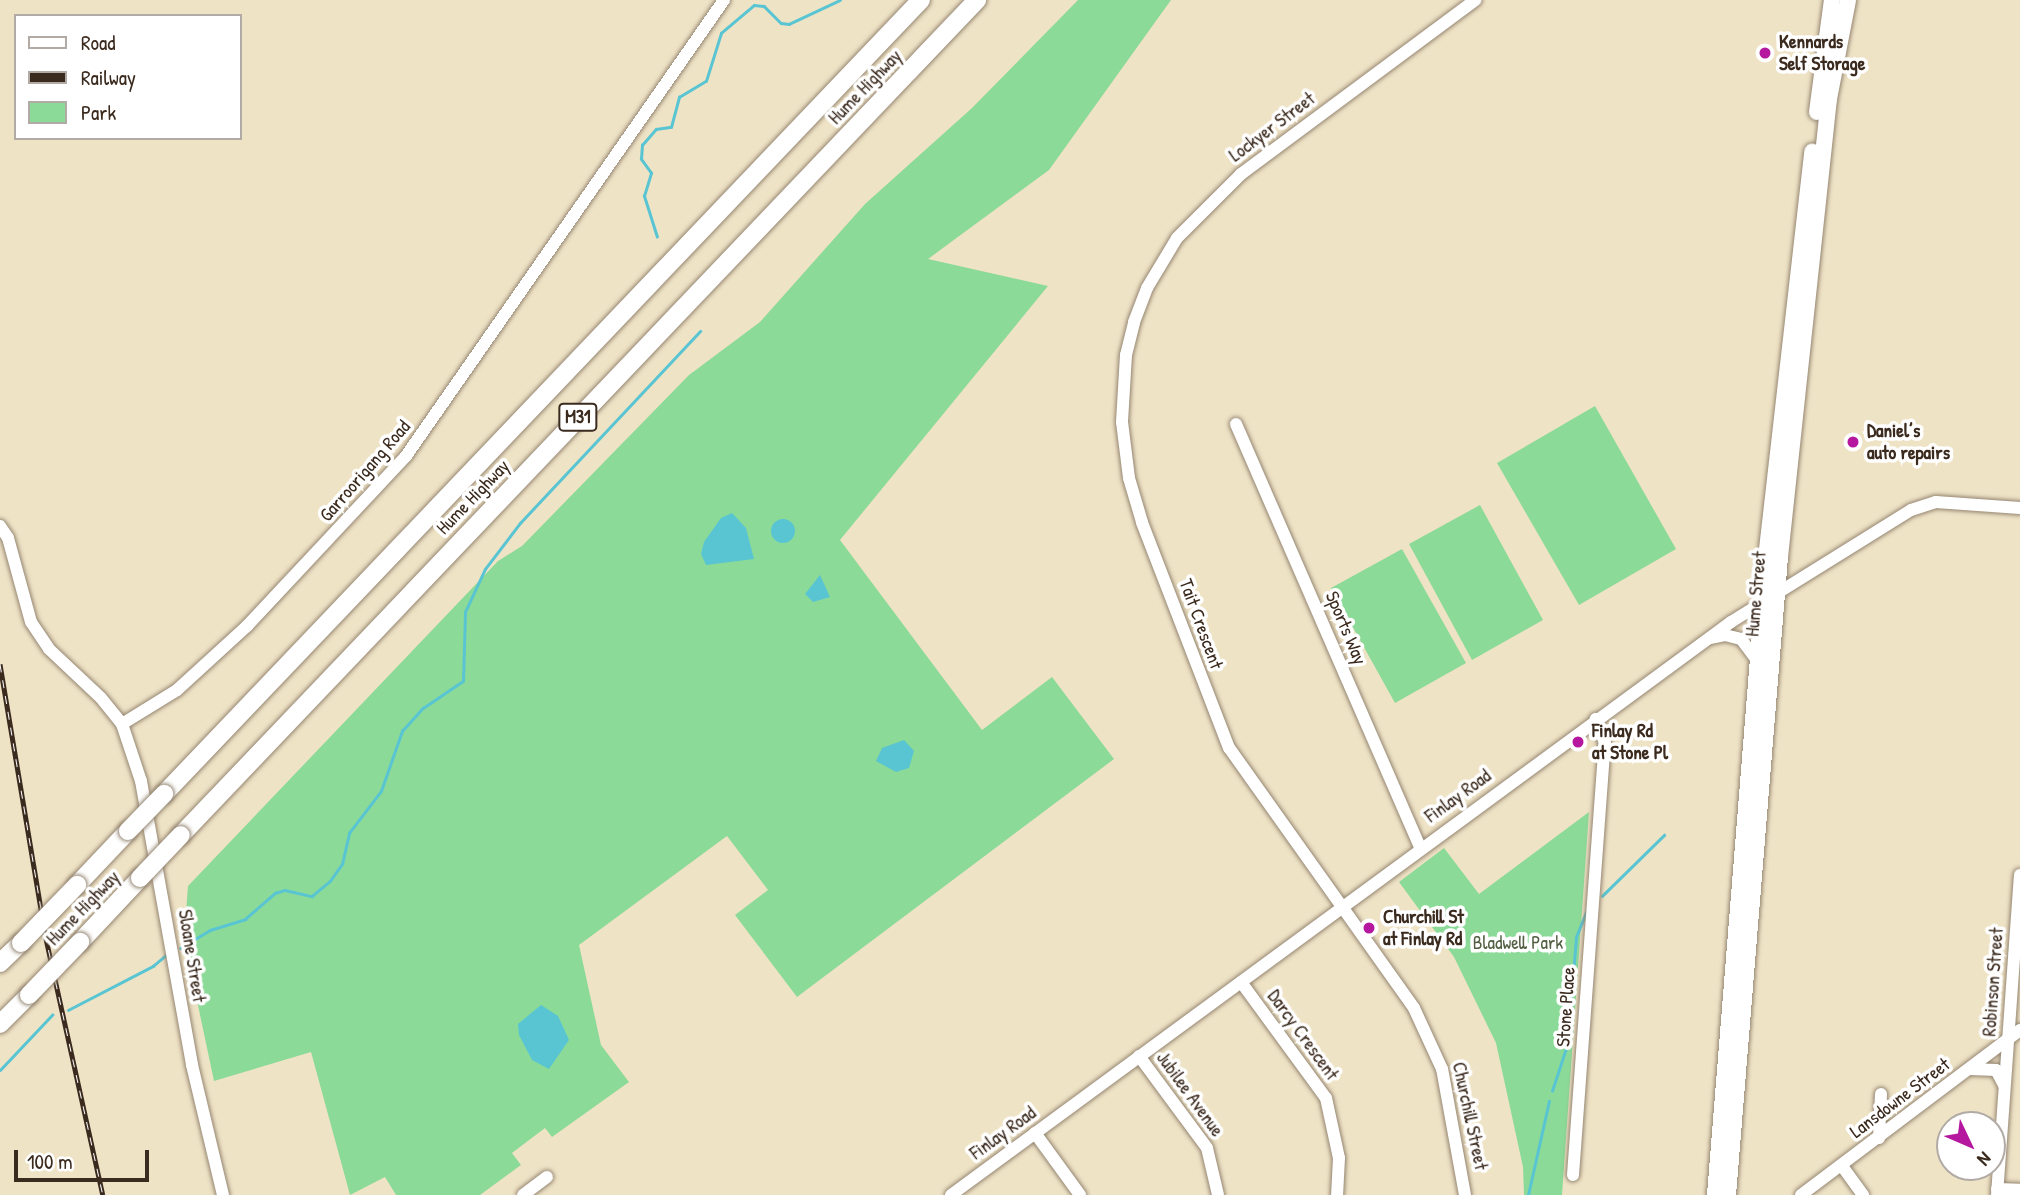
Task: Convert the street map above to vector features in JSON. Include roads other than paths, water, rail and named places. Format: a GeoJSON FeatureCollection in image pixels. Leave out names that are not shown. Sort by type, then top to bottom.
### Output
{"type":"FeatureCollection","features":[{"type":"Feature","properties":{"kind":"highway","name":"Hume Highway"},"geometry":{"type":"LineString","coordinates":[[0,964],[922,0]]}},
{"type":"Feature","properties":{"kind":"highway","name":"Hume Highway"},"geometry":{"type":"LineString","coordinates":[[0,1024],[977,0]]}},
{"type":"Feature","properties":{"kind":"main road","name":"Hume Street"},"geometry":{"type":"LineString","coordinates":[[1728,1195],[1770,601],[1832,0]]}},
{"type":"Feature","properties":{"kind":"main road","name":"Hume Street"},"geometry":{"type":"LineString","coordinates":[[1716,1195],[1759,663],[1770,601],[1829,99],[1848,0]]}},
{"type":"Feature","properties":{"kind":"street","name":"Garroorigang Road"},"geometry":{"type":"LineString","coordinates":[[121,724],[198,674],[392,473],[724,0]]}},
{"type":"Feature","properties":{"kind":"street","name":"Lockyer Street"},"geometry":{"type":"LineString","coordinates":[[1134,322],[1147,288],[1177,238],[1216,194],[1475,0]]}},
{"type":"Feature","properties":{"kind":"street","name":"Tait Crescent"},"geometry":{"type":"LineString","coordinates":[[1134,322],[1126,355],[1122,422],[1129,478],[1142,522],[1228,748],[1342,905]]}},
{"type":"Feature","properties":{"kind":"street","name":"Sports Way"},"geometry":{"type":"LineString","coordinates":[[1236,424],[1420,848]]}},
{"type":"Feature","properties":{"kind":"street","name":"Finlay Road"},"geometry":{"type":"LineString","coordinates":[[951,1195],[1704,640],[1911,510],[1936,502],[2020,508]]}},
{"type":"Feature","properties":{"kind":"street"},"geometry":{"type":"LineString","coordinates":[[0,526],[35,630],[121,724]]}},
{"type":"Feature","properties":{"kind":"street"},"geometry":{"type":"LineString","coordinates":[[1704,640],[1725,635],[1741,639],[1759,663]]}},
{"type":"Feature","properties":{"kind":"street","name":"Stone Place"},"geometry":{"type":"LineString","coordinates":[[1573,1175],[1605,743],[1596,719]]}},
{"type":"Feature","properties":{"kind":"street","name":"Sloane Street"},"geometry":{"type":"LineString","coordinates":[[121,724],[141,781],[189,1052],[223,1195]]}},
{"type":"Feature","properties":{"kind":"street","name":"Robinson Street"},"geometry":{"type":"LineString","coordinates":[[1997,1192],[2020,874]]}},
{"type":"Feature","properties":{"kind":"street","name":"Churchill Street"},"geometry":{"type":"LineString","coordinates":[[1342,905],[1402,987],[1436,1053],[1465,1195]]}},
{"type":"Feature","properties":{"kind":"street","name":"Darcy Crescent"},"geometry":{"type":"LineString","coordinates":[[1241,982],[1326,1098],[1339,1158],[1337,1195]]}},
{"type":"Feature","properties":{"kind":"street","name":"Lansdowne Street"},"geometry":{"type":"LineString","coordinates":[[1801,1195],[2020,1030]]}},
{"type":"Feature","properties":{"kind":"street","name":"Jubilee Avenue"},"geometry":{"type":"LineString","coordinates":[[1139,1056],[1207,1148],[1218,1195]]}},
{"type":"Feature","properties":{"kind":"street"},"geometry":{"type":"LineString","coordinates":[[1970,1069],[1996,1070],[2004,1078],[2004,1092]]}},
{"type":"Feature","properties":{"kind":"street"},"geometry":{"type":"LineString","coordinates":[[1879,1138],[1881,1094]]}},
{"type":"Feature","properties":{"kind":"street"},"geometry":{"type":"LineString","coordinates":[[1035,1133],[1080,1195]]}},
{"type":"Feature","properties":{"kind":"street"},"geometry":{"type":"LineString","coordinates":[[1842,1166],[1863,1195]]}},
{"type":"Feature","properties":{"kind":"street"},"geometry":{"type":"LineString","coordinates":[[523,1195],[547,1177]]}},
{"type":"Feature","properties":{"kind":"street"},"geometry":{"type":"LineString","coordinates":[[1997,1192],[2020,1190]]}},
{"type":"Feature","properties":{"kind":"water"},"geometry":{"type":"Polygon","coordinates":[[[732,513],[746,528],[754,559],[706,565],[701,554],[704,542],[721,518],[732,513]]]}},
{"type":"Feature","properties":{"kind":"water"},"geometry":{"type":"Polygon","coordinates":[[[783,519],[791,523],[795,531],[791,539],[783,543],[775,539],[771,531],[775,523],[783,519]]]}},
{"type":"Feature","properties":{"kind":"water"},"geometry":{"type":"Polygon","coordinates":[[[820,575],[830,597],[813,602],[805,594],[820,575]]]}},
{"type":"Feature","properties":{"kind":"water"},"geometry":{"type":"Polygon","coordinates":[[[904,740],[914,751],[909,768],[896,772],[876,761],[882,748],[904,740]]]}},
{"type":"Feature","properties":{"kind":"water"},"geometry":{"type":"Polygon","coordinates":[[[541,1005],[558,1016],[569,1040],[549,1069],[532,1060],[519,1035],[518,1024],[541,1005]]]}},
{"type":"Feature","properties":{"kind":"waterway"},"geometry":{"type":"LineString","coordinates":[[657,237],[644,196],[651,173],[641,159],[642,145],[656,129],[671,127],[679,97],[706,81],[721,33],[754,5],[764,6],[781,23],[789,24],[840,0]]}},
{"type":"Feature","properties":{"kind":"waterway"},"geometry":{"type":"LineString","coordinates":[[180,948],[210,930],[245,919],[275,893],[285,890],[312,896],[330,881],[342,864],[349,833],[381,791],[402,731],[423,708],[463,681],[465,612],[485,569],[520,523],[700,331]]}},
{"type":"Feature","properties":{"kind":"waterway"},"geometry":{"type":"LineString","coordinates":[[1602,896],[1664,835]]}},
{"type":"Feature","properties":{"kind":"waterway"},"geometry":{"type":"LineString","coordinates":[[1552,1091],[1567,1045],[1576,937],[1586,912]]}},
{"type":"Feature","properties":{"kind":"waterway"},"geometry":{"type":"LineString","coordinates":[[68,1010],[153,966],[166,955]]}},
{"type":"Feature","properties":{"kind":"waterway"},"geometry":{"type":"LineString","coordinates":[[0,1070],[52,1015]]}},
{"type":"Feature","properties":{"kind":"waterway"},"geometry":{"type":"LineString","coordinates":[[1528,1195],[1549,1101]]}},
{"type":"Feature","properties":{"kind":"railway"},"geometry":{"type":"LineString","coordinates":[[0,664],[45,934],[103,1195]]}},
{"type":"Feature","properties":{"kind":"place","name":"Kennards Self Storage"},"geometry":{"type":"Point","coordinates":[1765,53]}},
{"type":"Feature","properties":{"kind":"place","name":"Daniel’s auto repairs"},"geometry":{"type":"Point","coordinates":[1853,442]}},
{"type":"Feature","properties":{"kind":"place","name":"Finlay Rd at Stone Pl"},"geometry":{"type":"Point","coordinates":[1578,742]}},
{"type":"Feature","properties":{"kind":"place","name":"Churchill St at Finlay Rd"},"geometry":{"type":"Point","coordinates":[1369,928]}},
{"type":"Feature","properties":{"kind":"park label","name":"Bladwell Park"},"geometry":{"type":"Point","coordinates":[1518,943]}}]}
